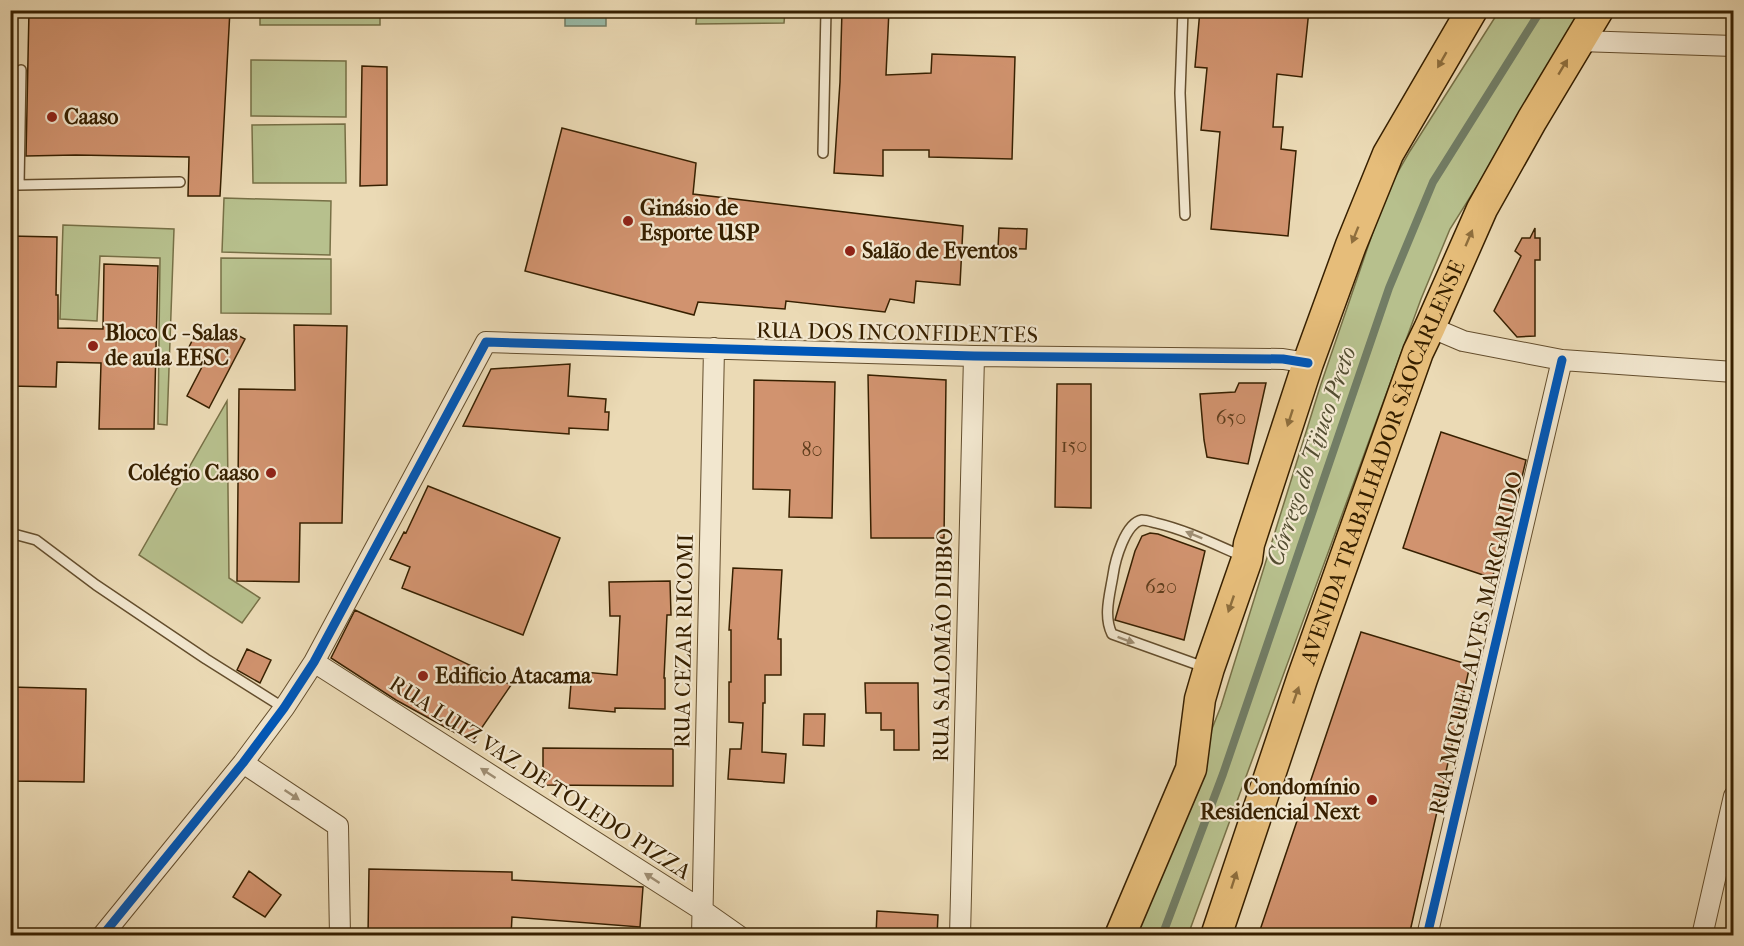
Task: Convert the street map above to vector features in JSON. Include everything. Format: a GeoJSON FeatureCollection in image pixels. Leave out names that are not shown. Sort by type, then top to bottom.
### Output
{"type":"FeatureCollection","features":[{"type":"Feature","properties":{"kind":"main road"},"geometry":{"type":"LineString","coordinates":[[1120,936],[1191,769],[1200,699],[1209,668],[1247,559],[1249,544],[1308,363],[1351,244],[1388,154],[1472,10]]}},
{"type":"Feature","properties":{"kind":"main road","name":"AVENIDA TRABALHADOR SÃOCARLENSE"},"geometry":{"type":"LineString","coordinates":[[1216,936],[1302,679],[1418,352],[1482,208],[1598,10]]}},
{"type":"Feature","properties":{"kind":"street"},"geometry":{"type":"LineString","coordinates":[[1580,41],[1734,46]]}},
{"type":"Feature","properties":{"kind":"street"},"geometry":{"type":"LineString","coordinates":[[1430,327],[1463,341],[1562,360],[1734,372]]}},
{"type":"Feature","properties":{"kind":"street","name":"RUA DOS INCONFIDENTES"},"geometry":{"type":"LineString","coordinates":[[314,662],[486,342],[974,356],[1283,359],[1308,363]]}},
{"type":"Feature","properties":{"kind":"street","name":"RUA CEZAR RICOMI"},"geometry":{"type":"LineString","coordinates":[[702,936],[714,348]]}},
{"type":"Feature","properties":{"kind":"street","name":"RUA SALOMÃO DIBBO"},"geometry":{"type":"LineString","coordinates":[[960,936],[974,356]]}},
{"type":"Feature","properties":{"kind":"street","name":"RUA MIGUEL ALVES MARGARIDO"},"geometry":{"type":"LineString","coordinates":[[1427,936],[1562,360]]}},
{"type":"Feature","properties":{"kind":"street"},"geometry":{"type":"LineString","coordinates":[[102,936],[243,763],[284,708],[314,662]]}},
{"type":"Feature","properties":{"kind":"street","name":"RUA LUIZ VAZ DE TOLEDO PIZZA"},"geometry":{"type":"LineString","coordinates":[[314,662],[702,910],[739,936]]}},
{"type":"Feature","properties":{"kind":"street"},"geometry":{"type":"LineString","coordinates":[[243,763],[338,826],[340,936]]}},
{"type":"Feature","properties":{"kind":"street"},"geometry":{"type":"LineString","coordinates":[[1702,936],[1734,796]]}},
{"type":"Feature","properties":{"kind":"lane"},"geometry":{"type":"LineString","coordinates":[[823,153],[826,10]]}},
{"type":"Feature","properties":{"kind":"lane"},"geometry":{"type":"LineString","coordinates":[[1183,10],[1180,93],[1185,215]]}},
{"type":"Feature","properties":{"kind":"lane"},"geometry":{"type":"LineString","coordinates":[[21,70],[16,126],[15,185],[180,182]]}},
{"type":"Feature","properties":{"kind":"lane"},"geometry":{"type":"LineString","coordinates":[[1209,668],[1155,651],[1112,634],[1108,627],[1107,613],[1114,568],[1127,532],[1132,525],[1143,520],[1191,534],[1247,559]]}},
{"type":"Feature","properties":{"kind":"lane"},"geometry":{"type":"LineString","coordinates":[[10,533],[36,540],[96,585],[284,708]]}},
{"type":"Feature","properties":{"kind":"green space"},"geometry":{"type":"Polygon","coordinates":[[[260,11],[380,11],[380,25],[260,25],[260,11]]]}},
{"type":"Feature","properties":{"kind":"green space"},"geometry":{"type":"Polygon","coordinates":[[[697,11],[785,11],[784,23],[696,24],[697,11]]]}},
{"type":"Feature","properties":{"kind":"green space"},"geometry":{"type":"Polygon","coordinates":[[[1499,11],[1587,11],[1450,229],[1421,299],[1188,935],[1130,936],[1221,706],[1320,387],[1387,191],[1499,11]]]}},
{"type":"Feature","properties":{"kind":"green space"},"geometry":{"type":"Polygon","coordinates":[[[251,60],[346,61],[346,117],[251,116],[251,60]]]}},
{"type":"Feature","properties":{"kind":"green space"},"geometry":{"type":"Polygon","coordinates":[[[345,124],[346,183],[253,183],[252,125],[345,124]]]}},
{"type":"Feature","properties":{"kind":"green space"},"geometry":{"type":"Polygon","coordinates":[[[224,198],[331,201],[330,255],[222,252],[224,198]]]}},
{"type":"Feature","properties":{"kind":"green space"},"geometry":{"type":"Polygon","coordinates":[[[63,225],[174,229],[167,425],[158,424],[160,258],[100,256],[97,321],[60,319],[63,225]]]}},
{"type":"Feature","properties":{"kind":"green space"},"geometry":{"type":"Polygon","coordinates":[[[221,258],[331,259],[331,314],[221,313],[221,258]]]}},
{"type":"Feature","properties":{"kind":"green space"},"geometry":{"type":"Polygon","coordinates":[[[227,401],[229,578],[260,598],[242,623],[139,555],[227,401]]]}},
{"type":"Feature","properties":{"kind":"shaded area"},"geometry":{"type":"Polygon","coordinates":[[[565,11],[606,11],[606,26],[565,26],[565,11]]]}},
{"type":"Feature","properties":{"kind":"building"},"geometry":{"type":"Polygon","coordinates":[[[29,10],[230,10],[220,196],[188,196],[189,157],[26,156],[29,10]]]}},
{"type":"Feature","properties":{"kind":"building"},"geometry":{"type":"Polygon","coordinates":[[[842,10],[889,10],[886,75],[931,73],[932,54],[1015,57],[1012,159],[929,157],[929,150],[883,150],[883,176],[834,173],[842,10]]]}},
{"type":"Feature","properties":{"kind":"building"},"geometry":{"type":"Polygon","coordinates":[[[1200,10],[1309,10],[1302,77],[1277,74],[1273,127],[1283,127],[1281,149],[1296,151],[1288,236],[1211,229],[1220,132],[1201,130],[1207,68],[1195,67],[1200,10]]]}},
{"type":"Feature","properties":{"kind":"building"},"geometry":{"type":"Polygon","coordinates":[[[362,66],[387,67],[387,185],[360,186],[362,66]]]}},
{"type":"Feature","properties":{"kind":"building"},"geometry":{"type":"Polygon","coordinates":[[[562,128],[696,163],[693,194],[963,226],[960,285],[916,281],[914,303],[890,299],[885,312],[786,301],[785,309],[698,302],[694,315],[525,271],[562,128]]]}},
{"type":"Feature","properties":{"kind":"building"},"geometry":{"type":"Polygon","coordinates":[[[999,228],[1027,229],[1026,249],[998,248],[999,228]]]}},
{"type":"Feature","properties":{"kind":"building"},"geometry":{"type":"Polygon","coordinates":[[[1535,228],[1535,238],[1540,238],[1540,260],[1535,260],[1535,336],[1517,337],[1494,311],[1521,256],[1515,251],[1522,238],[1530,238],[1535,228]]]}},
{"type":"Feature","properties":{"kind":"building","name":"Bloco C - Salas de aula EESC"},"geometry":{"type":"Polygon","coordinates":[[[10,236],[57,237],[58,328],[103,329],[104,264],[158,266],[154,429],[99,429],[101,363],[57,362],[56,387],[10,386],[10,236]]]}},
{"type":"Feature","properties":{"kind":"building"},"geometry":{"type":"Polygon","coordinates":[[[294,325],[347,326],[342,523],[300,523],[299,582],[237,581],[239,389],[295,390],[294,325]]]}},
{"type":"Feature","properties":{"kind":"building"},"geometry":{"type":"Polygon","coordinates":[[[224,328],[245,339],[209,408],[187,396],[205,361],[187,351],[198,329],[218,339],[224,328]]]}},
{"type":"Feature","properties":{"kind":"building"},"geometry":{"type":"Polygon","coordinates":[[[570,364],[568,396],[606,399],[605,412],[609,412],[608,430],[569,428],[569,434],[463,426],[491,369],[570,364]]]}},
{"type":"Feature","properties":{"kind":"building"},"geometry":{"type":"Polygon","coordinates":[[[868,375],[946,380],[944,538],[871,538],[868,375]]]}},
{"type":"Feature","properties":{"kind":"building"},"geometry":{"type":"Polygon","coordinates":[[[754,380],[835,382],[832,518],[789,517],[790,490],[753,489],[754,380]]]}},
{"type":"Feature","properties":{"kind":"building"},"geometry":{"type":"Polygon","coordinates":[[[1239,383],[1266,383],[1248,464],[1207,457],[1204,440],[1200,394],[1235,392],[1239,383]]]}},
{"type":"Feature","properties":{"kind":"building"},"geometry":{"type":"Polygon","coordinates":[[[1057,384],[1091,384],[1091,508],[1055,507],[1057,384]]]}},
{"type":"Feature","properties":{"kind":"building"},"geometry":{"type":"Polygon","coordinates":[[[1441,432],[1526,460],[1513,515],[1492,578],[1403,548],[1441,432]]]}},
{"type":"Feature","properties":{"kind":"building"},"geometry":{"type":"Polygon","coordinates":[[[428,486],[560,538],[523,635],[402,588],[410,567],[390,559],[404,532],[406,533],[428,486]]]}},
{"type":"Feature","properties":{"kind":"building"},"geometry":{"type":"Polygon","coordinates":[[[1150,533],[1205,551],[1184,640],[1115,620],[1135,551],[1142,536],[1150,533]]]}},
{"type":"Feature","properties":{"kind":"building"},"geometry":{"type":"Polygon","coordinates":[[[733,568],[782,570],[778,639],[781,639],[781,675],[765,675],[762,752],[786,754],[784,783],[728,779],[730,749],[741,749],[743,723],[729,722],[731,630],[729,630],[733,568]]]}},
{"type":"Feature","properties":{"kind":"building"},"geometry":{"type":"Polygon","coordinates":[[[670,581],[671,615],[667,615],[665,709],[615,708],[615,712],[569,708],[572,671],[617,675],[620,616],[610,616],[609,582],[670,581]]]}},
{"type":"Feature","properties":{"kind":"building","name":"Edificio Atacama"},"geometry":{"type":"Polygon","coordinates":[[[355,610],[511,685],[472,742],[396,700],[331,658],[355,610]]]}},
{"type":"Feature","properties":{"kind":"building","name":"Condomínio Residencial Next"},"geometry":{"type":"Polygon","coordinates":[[[1361,632],[1470,665],[1409,936],[1258,936],[1361,632]]]}},
{"type":"Feature","properties":{"kind":"building"},"geometry":{"type":"Polygon","coordinates":[[[247,649],[271,660],[260,683],[237,670],[247,649]]]}},
{"type":"Feature","properties":{"kind":"building"},"geometry":{"type":"Polygon","coordinates":[[[865,683],[918,683],[919,750],[894,750],[894,730],[881,730],[881,713],[866,713],[865,683]]]}},
{"type":"Feature","properties":{"kind":"building"},"geometry":{"type":"Polygon","coordinates":[[[10,687],[86,689],[84,782],[10,781],[10,687]]]}},
{"type":"Feature","properties":{"kind":"building"},"geometry":{"type":"Polygon","coordinates":[[[804,714],[825,714],[824,746],[803,745],[804,714]]]}},
{"type":"Feature","properties":{"kind":"building"},"geometry":{"type":"Polygon","coordinates":[[[543,748],[673,749],[673,786],[543,785],[543,748]]]}},
{"type":"Feature","properties":{"kind":"building"},"geometry":{"type":"Polygon","coordinates":[[[369,869],[512,872],[512,880],[643,887],[640,927],[512,917],[511,936],[368,936],[369,869]]]}},
{"type":"Feature","properties":{"kind":"building"},"geometry":{"type":"Polygon","coordinates":[[[249,871],[281,895],[265,917],[233,897],[249,871]]]}},
{"type":"Feature","properties":{"kind":"building"},"geometry":{"type":"Polygon","coordinates":[[[877,911],[938,915],[937,936],[876,936],[877,911]]]}},
{"type":"Feature","properties":{"kind":"waterway","name":"Córrego do Tijuco Preto"},"geometry":{"type":"LineString","coordinates":[[1162,936],[1223,774],[1389,288],[1433,182],[1541,10]]}},
{"type":"Feature","properties":{"kind":"cycle path"},"geometry":{"type":"LineString","coordinates":[[102,936],[243,763],[284,708],[314,662],[486,342],[974,356],[1283,359],[1308,363]]}},
{"type":"Feature","properties":{"kind":"cycle path"},"geometry":{"type":"LineString","coordinates":[[1427,936],[1562,360]]}},
{"type":"Feature","properties":{"kind":"place","name":"Caaso"},"geometry":{"type":"Point","coordinates":[52,117]}},
{"type":"Feature","properties":{"kind":"place","name":"Ginásio de Esporte USP"},"geometry":{"type":"Point","coordinates":[628,221]}},
{"type":"Feature","properties":{"kind":"place","name":"Salão de Eventos"},"geometry":{"type":"Point","coordinates":[850,251]}},
{"type":"Feature","properties":{"kind":"place","name":"Bloco C - Salas de aula EESC"},"geometry":{"type":"Point","coordinates":[93,346]}},
{"type":"Feature","properties":{"kind":"place","name":"Colégio Caaso"},"geometry":{"type":"Point","coordinates":[271,473]}},
{"type":"Feature","properties":{"kind":"place","name":"Edificio Atacama"},"geometry":{"type":"Point","coordinates":[423,676]}},
{"type":"Feature","properties":{"kind":"place","name":"Condomínio Residencial Next"},"geometry":{"type":"Point","coordinates":[1372,800]}}]}
